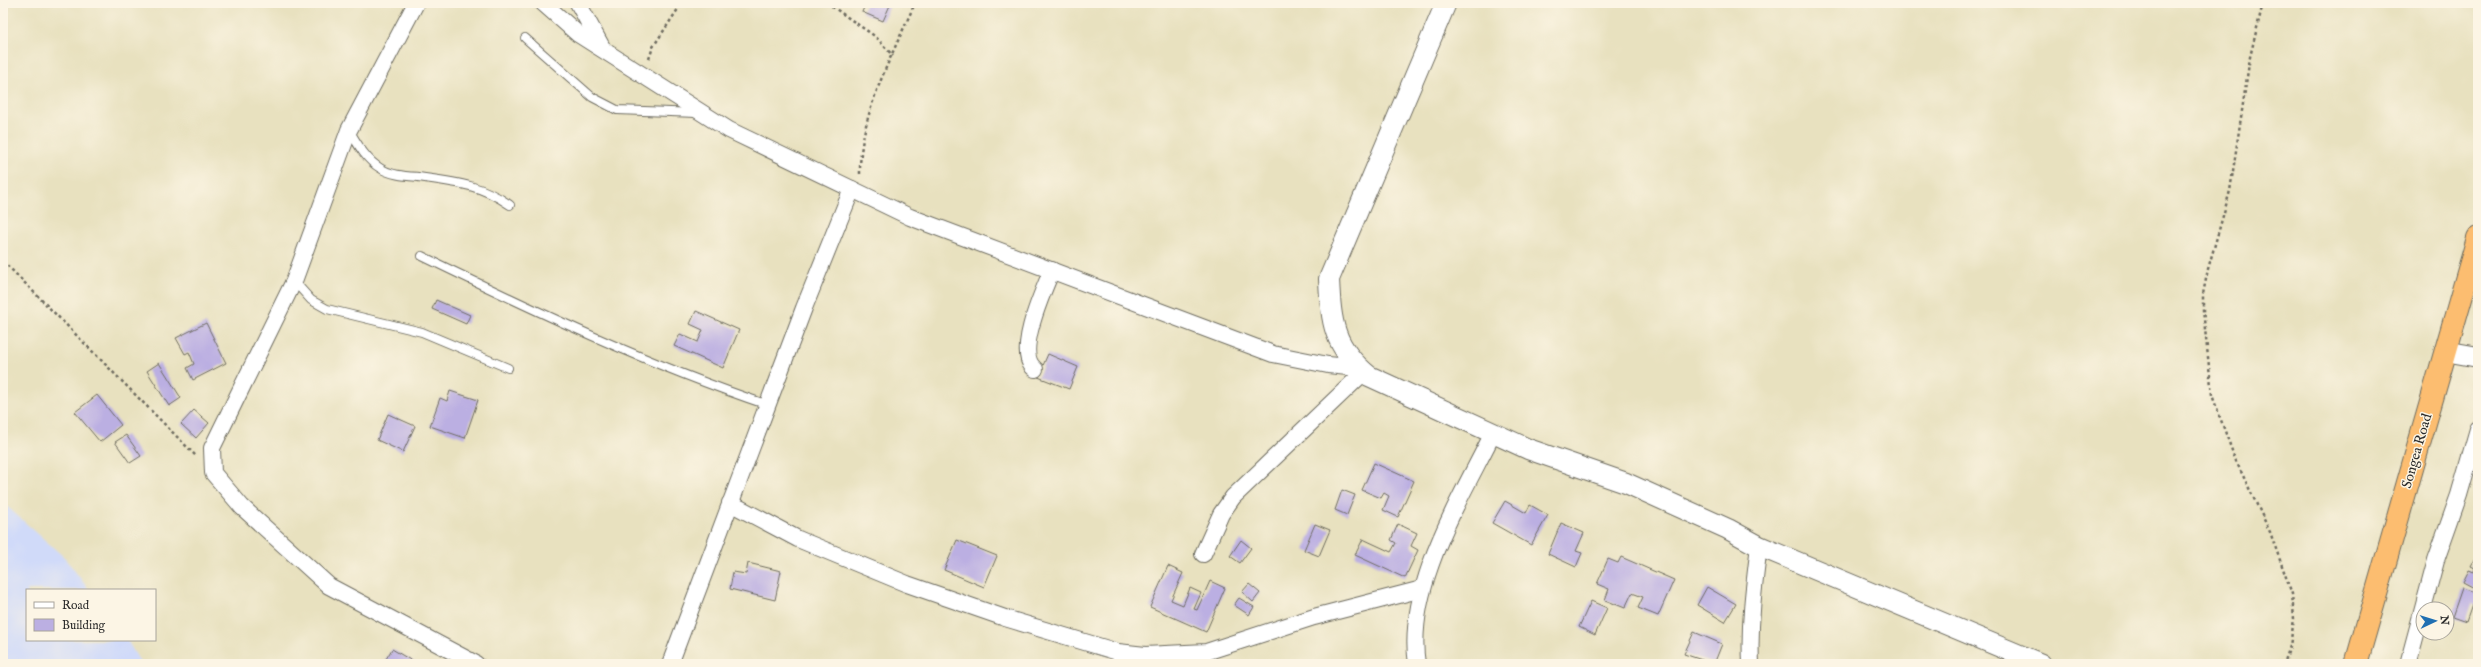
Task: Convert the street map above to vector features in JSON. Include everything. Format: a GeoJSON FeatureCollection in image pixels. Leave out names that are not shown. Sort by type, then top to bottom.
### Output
{"type":"FeatureCollection","features":[{"type":"Feature","properties":{"kind":"highway","name":"Songea Road"},"geometry":{"type":"LineString","coordinates":[[2356,664],[2478,238]]}},
{"type":"Feature","properties":{"kind":"street"},"geometry":{"type":"LineString","coordinates":[[416,3],[349,130],[294,281],[212,448],[213,473],[242,507],[329,586],[476,664]]}},
{"type":"Feature","properties":{"kind":"street"},"geometry":{"type":"LineString","coordinates":[[543,3],[578,34],[729,130],[910,217],[1273,354],[1361,370],[1528,449],[1626,483],[1728,529],[1759,546],[2041,664]]}},
{"type":"Feature","properties":{"kind":"street"},"geometry":{"type":"LineString","coordinates":[[578,3],[603,50]]}},
{"type":"Feature","properties":{"kind":"street"},"geometry":{"type":"LineString","coordinates":[[1361,370],[1341,347],[1331,320],[1329,279],[1446,3]]}},
{"type":"Feature","properties":{"kind":"street"},"geometry":{"type":"LineString","coordinates":[[670,664],[804,308],[856,191]]}},
{"type":"Feature","properties":{"kind":"street"},"geometry":{"type":"LineString","coordinates":[[1035,368],[1029,362],[1026,353],[1027,343],[1042,292],[1052,270]]}},
{"type":"Feature","properties":{"kind":"street"},"geometry":{"type":"LineString","coordinates":[[2445,351],[2478,357]]}},
{"type":"Feature","properties":{"kind":"street"},"geometry":{"type":"LineString","coordinates":[[1203,554],[1221,514],[1233,497],[1361,370]]}},
{"type":"Feature","properties":{"kind":"street"},"geometry":{"type":"LineString","coordinates":[[2408,664],[2436,560],[2461,488],[2478,428]]}},
{"type":"Feature","properties":{"kind":"street"},"geometry":{"type":"LineString","coordinates":[[1417,664],[1414,648],[1415,618],[1422,589],[1435,554],[1493,433]]}},
{"type":"Feature","properties":{"kind":"street"},"geometry":{"type":"LineString","coordinates":[[730,503],[798,539],[906,584],[1006,618],[1118,652],[1145,655],[1206,652],[1314,617],[1422,589]]}},
{"type":"Feature","properties":{"kind":"street"},"geometry":{"type":"LineString","coordinates":[[1751,664],[1750,639],[1753,595],[1759,546]]}},
{"type":"Feature","properties":{"kind":"lane"},"geometry":{"type":"LineString","coordinates":[[525,38],[592,97],[617,110],[702,113]]}},
{"type":"Feature","properties":{"kind":"lane"},"geometry":{"type":"LineString","coordinates":[[349,130],[362,151],[380,168],[400,175],[465,184],[493,193],[510,206]]}},
{"type":"Feature","properties":{"kind":"lane"},"geometry":{"type":"LineString","coordinates":[[422,256],[573,329],[709,386],[768,406]]}},
{"type":"Feature","properties":{"kind":"lane"},"geometry":{"type":"LineString","coordinates":[[294,281],[311,300],[327,310],[422,332],[508,368]]}},
{"type":"Feature","properties":{"kind":"path"},"geometry":{"type":"LineString","coordinates":[[644,76],[653,47],[682,3]]}},
{"type":"Feature","properties":{"kind":"path"},"geometry":{"type":"LineString","coordinates":[[827,3],[876,37],[893,56]]}},
{"type":"Feature","properties":{"kind":"path"},"geometry":{"type":"LineString","coordinates":[[856,191],[864,130],[875,98],[915,3]]}},
{"type":"Feature","properties":{"kind":"path"},"geometry":{"type":"LineString","coordinates":[[2263,3],[2250,57],[2230,191],[2208,269],[2203,294],[2203,310],[2212,395],[2235,459],[2270,532],[2292,594],[2294,619],[2290,646],[2284,664]]}},
{"type":"Feature","properties":{"kind":"path"},"geometry":{"type":"LineString","coordinates":[[3,261],[213,473]]}},
{"type":"Feature","properties":{"kind":"shaded area"},"geometry":{"type":"Polygon","coordinates":[[[3,503],[65,558],[88,589],[26,589],[26,641],[128,641],[141,664],[3,664],[3,503]]]}},
{"type":"Feature","properties":{"kind":"building"},"geometry":{"type":"Polygon","coordinates":[[[866,3],[891,3],[883,21],[862,12],[866,3]]]}},
{"type":"Feature","properties":{"kind":"building"},"geometry":{"type":"Polygon","coordinates":[[[436,300],[470,315],[466,324],[432,309],[436,300]]]}},
{"type":"Feature","properties":{"kind":"building"},"geometry":{"type":"Polygon","coordinates":[[[696,311],[739,330],[723,368],[674,346],[680,334],[698,342],[703,330],[690,324],[696,311]]]}},
{"type":"Feature","properties":{"kind":"building"},"geometry":{"type":"Polygon","coordinates":[[[206,323],[226,363],[193,380],[187,368],[194,364],[189,352],[185,354],[176,338],[206,323]]]}},
{"type":"Feature","properties":{"kind":"building"},"geometry":{"type":"Polygon","coordinates":[[[1048,354],[1078,367],[1069,389],[1038,377],[1048,354]]]}},
{"type":"Feature","properties":{"kind":"building"},"geometry":{"type":"Polygon","coordinates":[[[159,363],[181,398],[169,406],[147,371],[159,363]]]}},
{"type":"Feature","properties":{"kind":"building"},"geometry":{"type":"Polygon","coordinates":[[[450,391],[478,400],[465,438],[430,426],[440,398],[447,401],[450,391]]]}},
{"type":"Feature","properties":{"kind":"building"},"geometry":{"type":"Polygon","coordinates":[[[97,395],[121,425],[100,442],[75,412],[97,395]]]}},
{"type":"Feature","properties":{"kind":"building"},"geometry":{"type":"Polygon","coordinates":[[[194,410],[209,423],[196,438],[181,424],[194,410]]]}},
{"type":"Feature","properties":{"kind":"building"},"geometry":{"type":"Polygon","coordinates":[[[388,414],[415,426],[403,452],[377,440],[388,414]]]}},
{"type":"Feature","properties":{"kind":"building"},"geometry":{"type":"Polygon","coordinates":[[[126,435],[141,456],[130,463],[115,442],[126,435]]]}},
{"type":"Feature","properties":{"kind":"building"},"geometry":{"type":"Polygon","coordinates":[[[1374,463],[1414,481],[1398,517],[1383,510],[1389,496],[1384,493],[1381,498],[1362,490],[1374,463]]]}},
{"type":"Feature","properties":{"kind":"building"},"geometry":{"type":"Polygon","coordinates":[[[1342,490],[1355,495],[1347,515],[1335,510],[1342,490]]]}},
{"type":"Feature","properties":{"kind":"building"},"geometry":{"type":"Polygon","coordinates":[[[1505,501],[1526,513],[1530,505],[1548,515],[1531,545],[1492,523],[1505,501]]]}},
{"type":"Feature","properties":{"kind":"building"},"geometry":{"type":"Polygon","coordinates":[[[1561,523],[1584,533],[1576,551],[1582,553],[1576,567],[1548,554],[1561,523]]]}},
{"type":"Feature","properties":{"kind":"building"},"geometry":{"type":"Polygon","coordinates":[[[1315,524],[1330,530],[1319,556],[1304,550],[1315,524]]]}},
{"type":"Feature","properties":{"kind":"building"},"geometry":{"type":"Polygon","coordinates":[[[1398,524],[1417,533],[1411,546],[1418,550],[1405,578],[1355,555],[1363,539],[1391,552],[1396,543],[1391,540],[1398,524]]]}},
{"type":"Feature","properties":{"kind":"building"},"geometry":{"type":"Polygon","coordinates":[[[957,540],[997,556],[984,587],[944,570],[957,540]]]}},
{"type":"Feature","properties":{"kind":"building"},"geometry":{"type":"Polygon","coordinates":[[[1241,540],[1251,548],[1240,563],[1230,556],[1241,540]]]}},
{"type":"Feature","properties":{"kind":"building"},"geometry":{"type":"Polygon","coordinates":[[[2478,553],[2478,590],[2463,582],[2469,570],[2474,572],[2475,568],[2471,566],[2478,553]]]}},
{"type":"Feature","properties":{"kind":"building"},"geometry":{"type":"Polygon","coordinates":[[[1621,557],[1674,580],[1658,616],[1638,608],[1643,597],[1632,593],[1625,608],[1605,600],[1609,589],[1597,584],[1608,559],[1618,563],[1621,557]]]}},
{"type":"Feature","properties":{"kind":"building"},"geometry":{"type":"Polygon","coordinates":[[[748,563],[781,571],[775,600],[730,589],[733,572],[746,574],[748,563]]]}},
{"type":"Feature","properties":{"kind":"building"},"geometry":{"type":"Polygon","coordinates":[[[1168,566],[1183,573],[1171,600],[1183,605],[1190,588],[1201,593],[1194,609],[1197,610],[1210,581],[1225,588],[1206,632],[1150,607],[1168,566]]]}},
{"type":"Feature","properties":{"kind":"building"},"geometry":{"type":"Polygon","coordinates":[[[1249,584],[1260,593],[1253,602],[1242,592],[1249,584]]]}},
{"type":"Feature","properties":{"kind":"building"},"geometry":{"type":"Polygon","coordinates":[[[1707,587],[1736,604],[1725,622],[1697,605],[1707,587]]]}},
{"type":"Feature","properties":{"kind":"building"},"geometry":{"type":"Polygon","coordinates":[[[2462,588],[2478,593],[2478,607],[2472,605],[2466,622],[2455,618],[2455,608],[2462,588]]]}},
{"type":"Feature","properties":{"kind":"building"},"geometry":{"type":"Polygon","coordinates":[[[1239,598],[1254,607],[1249,615],[1234,605],[1239,598]]]}},
{"type":"Feature","properties":{"kind":"building"},"geometry":{"type":"Polygon","coordinates":[[[1591,601],[1607,608],[1595,635],[1579,627],[1591,601]]]}},
{"type":"Feature","properties":{"kind":"building"},"geometry":{"type":"Polygon","coordinates":[[[1694,632],[1722,644],[1714,664],[1684,654],[1694,632]]]}},
{"type":"Feature","properties":{"kind":"building"},"geometry":{"type":"Polygon","coordinates":[[[392,649],[417,664],[383,664],[392,649]]]}}]}
